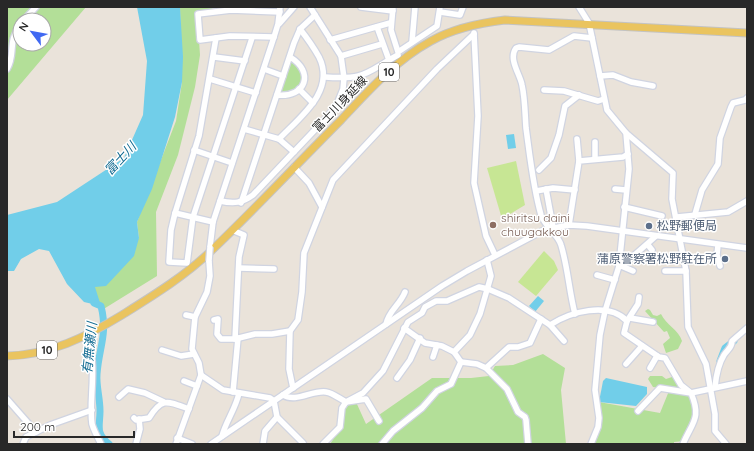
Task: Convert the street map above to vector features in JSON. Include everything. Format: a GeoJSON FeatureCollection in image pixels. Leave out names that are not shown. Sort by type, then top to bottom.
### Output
{"type":"FeatureCollection","features":[{"type":"Feature","properties":{"kind":"main road","name":"富士川身延線"},"geometry":{"type":"LineString","coordinates":[[7,356],[34,354],[85,337],[178,279],[212,250],[379,81],[414,50],[452,31],[474,24],[505,20],[589,23],[747,33]]}},
{"type":"Feature","properties":{"kind":"street"},"geometry":{"type":"LineString","coordinates":[[278,24],[294,7]]}},
{"type":"Feature","properties":{"kind":"street"},"geometry":{"type":"LineString","coordinates":[[220,201],[232,204],[241,203],[254,195],[328,116],[337,104],[343,89],[344,78],[340,56],[310,7]]}},
{"type":"Feature","properties":{"kind":"street"},"geometry":{"type":"LineString","coordinates":[[361,7],[393,9],[390,23],[398,52],[437,26],[440,10],[460,15],[463,7]]}},
{"type":"Feature","properties":{"kind":"street"},"geometry":{"type":"LineString","coordinates":[[412,42],[415,7]]}},
{"type":"Feature","properties":{"kind":"street"},"geometry":{"type":"LineString","coordinates":[[579,7],[589,23],[604,99],[611,116],[626,133],[673,173],[672,199],[686,271],[688,327],[706,364],[712,387],[715,432],[726,444]]}},
{"type":"Feature","properties":{"kind":"street"},"geometry":{"type":"LineString","coordinates":[[274,37],[252,38],[230,36],[200,40],[198,14],[214,9],[280,9],[278,24],[274,37],[264,69],[213,222],[209,261],[210,276],[207,292],[195,317],[192,349],[201,375],[223,390],[270,398],[274,401],[277,417],[305,444]]}},
{"type":"Feature","properties":{"kind":"street"},"geometry":{"type":"LineString","coordinates":[[241,203],[263,134],[300,29],[315,15]]}},
{"type":"Feature","properties":{"kind":"street"},"geometry":{"type":"LineString","coordinates":[[330,40],[390,23]]}},
{"type":"Feature","properties":{"kind":"street"},"geometry":{"type":"LineString","coordinates":[[474,24],[478,116],[474,183],[486,236],[495,255]]}},
{"type":"Feature","properties":{"kind":"street"},"geometry":{"type":"LineString","coordinates":[[377,27],[389,60]]}},
{"type":"Feature","properties":{"kind":"street"},"geometry":{"type":"LineString","coordinates":[[279,139],[320,94],[325,77],[320,58],[300,29]]}},
{"type":"Feature","properties":{"kind":"street"},"geometry":{"type":"LineString","coordinates":[[293,388],[289,369],[290,331],[298,320],[302,292],[302,258],[333,180],[438,69],[474,34]]}},
{"type":"Feature","properties":{"kind":"street"},"geometry":{"type":"LineString","coordinates":[[575,314],[569,292],[568,275],[561,244],[542,217],[536,191],[526,128],[522,84],[513,60],[514,51],[516,48],[522,47],[549,50],[574,36],[592,38]]}},
{"type":"Feature","properties":{"kind":"street"},"geometry":{"type":"LineString","coordinates":[[7,69],[10,64],[12,37]]}},
{"type":"Feature","properties":{"kind":"street"},"geometry":{"type":"LineString","coordinates":[[216,38],[214,57],[199,136],[171,230],[169,262],[187,262],[193,216],[252,38]]}},
{"type":"Feature","properties":{"kind":"street"},"geometry":{"type":"LineString","coordinates":[[340,56],[382,44]]}},
{"type":"Feature","properties":{"kind":"street"},"geometry":{"type":"LineString","coordinates":[[325,77],[360,77],[372,72],[398,55]]}},
{"type":"Feature","properties":{"kind":"street"},"geometry":{"type":"LineString","coordinates":[[214,57],[245,61]]}},
{"type":"Feature","properties":{"kind":"street"},"geometry":{"type":"LineString","coordinates":[[277,95],[285,96],[299,89],[304,81],[304,73],[301,65],[290,57]]}},
{"type":"Feature","properties":{"kind":"street"},"geometry":{"type":"LineString","coordinates":[[264,69],[283,76]]}},
{"type":"Feature","properties":{"kind":"street"},"geometry":{"type":"LineString","coordinates":[[600,76],[613,75],[631,82],[653,86]]}},
{"type":"Feature","properties":{"kind":"street"},"geometry":{"type":"LineString","coordinates":[[514,80],[520,77]]}},
{"type":"Feature","properties":{"kind":"street"},"geometry":{"type":"LineString","coordinates":[[210,79],[256,93]]}},
{"type":"Feature","properties":{"kind":"street"},"geometry":{"type":"LineString","coordinates":[[299,89],[313,103]]}},
{"type":"Feature","properties":{"kind":"street"},"geometry":{"type":"LineString","coordinates":[[544,90],[564,91],[598,101],[604,99]]}},
{"type":"Feature","properties":{"kind":"street"},"geometry":{"type":"LineString","coordinates":[[539,170],[551,158],[559,135],[565,106],[579,96]]}},
{"type":"Feature","properties":{"kind":"street"},"geometry":{"type":"LineString","coordinates":[[695,214],[702,190],[718,164],[720,138],[730,107],[733,103],[745,100],[747,98]]}},
{"type":"Feature","properties":{"kind":"street"},"geometry":{"type":"LineString","coordinates":[[244,129],[279,139],[294,152]]}},
{"type":"Feature","properties":{"kind":"street"},"geometry":{"type":"LineString","coordinates":[[592,444],[598,427],[596,373],[600,335],[605,311],[621,266],[621,231],[629,169],[626,133]]}},
{"type":"Feature","properties":{"kind":"street"},"geometry":{"type":"LineString","coordinates":[[569,225],[579,161],[577,139]]}},
{"type":"Feature","properties":{"kind":"street"},"geometry":{"type":"LineString","coordinates":[[595,142],[595,159]]}},
{"type":"Feature","properties":{"kind":"street"},"geometry":{"type":"LineString","coordinates":[[194,150],[232,163]]}},
{"type":"Feature","properties":{"kind":"street"},"geometry":{"type":"LineString","coordinates":[[579,161],[623,157],[628,154]]}},
{"type":"Feature","properties":{"kind":"street"},"geometry":{"type":"LineString","coordinates":[[294,167],[309,184],[322,207]]}},
{"type":"Feature","properties":{"kind":"street"},"geometry":{"type":"LineString","coordinates":[[546,189],[551,228]]}},
{"type":"Feature","properties":{"kind":"street"},"geometry":{"type":"LineString","coordinates":[[536,191],[546,189],[575,190]]}},
{"type":"Feature","properties":{"kind":"street"},"geometry":{"type":"LineString","coordinates":[[615,189],[626,190]]}},
{"type":"Feature","properties":{"kind":"street"},"geometry":{"type":"LineString","coordinates":[[676,217],[728,212],[747,201]]}},
{"type":"Feature","properties":{"kind":"street"},"geometry":{"type":"LineString","coordinates":[[565,205],[572,206]]}},
{"type":"Feature","properties":{"kind":"street"},"geometry":{"type":"LineString","coordinates":[[624,206],[662,216]]}},
{"type":"Feature","properties":{"kind":"street"},"geometry":{"type":"LineString","coordinates":[[175,213],[193,216],[213,222]]}},
{"type":"Feature","properties":{"kind":"street"},"geometry":{"type":"LineString","coordinates":[[211,444],[442,286],[495,255],[551,228],[569,225],[747,248]]}},
{"type":"Feature","properties":{"kind":"street"},"geometry":{"type":"LineString","coordinates":[[222,436],[225,426],[236,404],[236,338],[239,268],[244,235],[232,230]]}},
{"type":"Feature","properties":{"kind":"street"},"geometry":{"type":"LineString","coordinates":[[621,266],[648,245],[656,236]]}},
{"type":"Feature","properties":{"kind":"street"},"geometry":{"type":"LineString","coordinates":[[648,245],[652,250]]}},
{"type":"Feature","properties":{"kind":"street"},"geometry":{"type":"LineString","coordinates":[[718,245],[717,255],[720,266]]}},
{"type":"Feature","properties":{"kind":"street"},"geometry":{"type":"LineString","coordinates":[[454,352],[474,328],[488,289],[491,276],[487,260]]}},
{"type":"Feature","properties":{"kind":"street"},"geometry":{"type":"LineString","coordinates":[[621,266],[632,271]]}},
{"type":"Feature","properties":{"kind":"street"},"geometry":{"type":"LineString","coordinates":[[239,268],[274,268]]}},
{"type":"Feature","properties":{"kind":"street"},"geometry":{"type":"LineString","coordinates":[[665,271],[686,271]]}},
{"type":"Feature","properties":{"kind":"street"},"geometry":{"type":"LineString","coordinates":[[597,275],[615,280]]}},
{"type":"Feature","properties":{"kind":"street"},"geometry":{"type":"LineString","coordinates":[[323,444],[340,427],[342,408],[346,402],[363,393],[383,371],[408,322],[422,313],[425,307],[436,300],[447,301],[479,287],[488,289],[509,298],[550,325],[564,342]]}},
{"type":"Feature","properties":{"kind":"street"},"geometry":{"type":"LineString","coordinates":[[386,324],[385,316],[402,299],[405,292]]}},
{"type":"Feature","properties":{"kind":"street"},"geometry":{"type":"LineString","coordinates":[[639,297],[624,333],[658,356],[665,358],[681,385],[691,393],[695,401],[696,416],[693,427],[683,444]]}},
{"type":"Feature","properties":{"kind":"street"},"geometry":{"type":"LineString","coordinates":[[550,325],[583,311],[605,311],[620,315],[629,320],[653,322]]}},
{"type":"Feature","properties":{"kind":"street"},"geometry":{"type":"LineString","coordinates":[[186,315],[195,317]]}},
{"type":"Feature","properties":{"kind":"street"},"geometry":{"type":"LineString","coordinates":[[214,320],[218,319],[217,334],[221,339],[290,331]]}},
{"type":"Feature","properties":{"kind":"street"},"geometry":{"type":"LineString","coordinates":[[486,368],[509,347],[518,347],[530,343],[541,319]]}},
{"type":"Feature","properties":{"kind":"street"},"geometry":{"type":"LineString","coordinates":[[404,328],[425,342],[454,352],[461,362],[477,364],[486,368],[507,389],[518,412],[525,417],[528,444]]}},
{"type":"Feature","properties":{"kind":"street"},"geometry":{"type":"LineString","coordinates":[[712,387],[724,356],[732,344],[747,328]]}},
{"type":"Feature","properties":{"kind":"street"},"geometry":{"type":"LineString","coordinates":[[85,337],[89,342],[91,360],[92,424],[101,444]]}},
{"type":"Feature","properties":{"kind":"street"},"geometry":{"type":"LineString","coordinates":[[397,378],[410,360],[420,338]]}},
{"type":"Feature","properties":{"kind":"street"},"geometry":{"type":"LineString","coordinates":[[433,357],[437,345]]}},
{"type":"Feature","properties":{"kind":"street"},"geometry":{"type":"LineString","coordinates":[[626,364],[642,346]]}},
{"type":"Feature","properties":{"kind":"street"},"geometry":{"type":"LineString","coordinates":[[162,350],[181,356],[194,354]]}},
{"type":"Feature","properties":{"kind":"street"},"geometry":{"type":"LineString","coordinates":[[650,368],[658,356]]}},
{"type":"Feature","properties":{"kind":"street"},"geometry":{"type":"LineString","coordinates":[[382,444],[393,431],[422,408],[437,391],[451,384],[461,362]]}},
{"type":"Feature","properties":{"kind":"street"},"geometry":{"type":"LineString","coordinates":[[192,444],[177,441],[201,375]]}},
{"type":"Feature","properties":{"kind":"street"},"geometry":{"type":"LineString","coordinates":[[184,381],[197,386]]}},
{"type":"Feature","properties":{"kind":"street"},"geometry":{"type":"LineString","coordinates":[[638,411],[660,388],[691,393],[712,387],[747,381]]}},
{"type":"Feature","properties":{"kind":"street"},"geometry":{"type":"LineString","coordinates":[[119,397],[128,388],[145,393],[164,402],[173,403],[189,409]]}},
{"type":"Feature","properties":{"kind":"street"},"geometry":{"type":"LineString","coordinates":[[283,395],[293,398],[321,391],[329,392],[346,402],[366,399],[379,421]]}},
{"type":"Feature","properties":{"kind":"street"},"geometry":{"type":"LineString","coordinates":[[7,399],[36,432]]}},
{"type":"Feature","properties":{"kind":"street"},"geometry":{"type":"LineString","coordinates":[[136,444],[140,428],[137,418],[149,418],[157,405],[164,402]]}},
{"type":"Feature","properties":{"kind":"street"},"geometry":{"type":"LineString","coordinates":[[23,444],[26,437],[36,432],[92,410]]}},
{"type":"Feature","properties":{"kind":"street"},"geometry":{"type":"LineString","coordinates":[[263,444],[265,430],[277,417]]}},
{"type":"Feature","properties":{"kind":"green space"},"geometry":{"type":"Polygon","coordinates":[[[7,7],[86,7],[52,47],[52,12],[12,12],[12,52],[48,52],[7,100],[7,7]]]}},
{"type":"Feature","properties":{"kind":"green space"},"geometry":{"type":"Polygon","coordinates":[[[180,7],[212,7],[213,10],[197,12],[200,55],[195,87],[178,155],[156,212],[157,276],[102,310],[94,287],[139,238],[137,222],[176,121],[182,82],[180,7]]]}},
{"type":"Feature","properties":{"kind":"green space"},"geometry":{"type":"Polygon","coordinates":[[[290,59],[297,63],[304,75],[302,83],[294,91],[279,93],[290,59]]]}},
{"type":"Feature","properties":{"kind":"green space"},"geometry":{"type":"Polygon","coordinates":[[[516,161],[525,205],[502,219],[487,168],[516,161]]]}},
{"type":"Feature","properties":{"kind":"green space"},"geometry":{"type":"Polygon","coordinates":[[[544,251],[554,261],[558,270],[536,296],[518,282],[544,251]]]}},
{"type":"Feature","properties":{"kind":"green space"},"geometry":{"type":"Polygon","coordinates":[[[648,309],[653,315],[657,316],[661,314],[678,334],[682,341],[678,349],[666,353],[663,344],[670,338],[667,331],[664,332],[645,311],[648,309]]]}},
{"type":"Feature","properties":{"kind":"green space"},"geometry":{"type":"Polygon","coordinates":[[[543,354],[565,368],[561,390],[566,444],[330,444],[341,428],[345,405],[356,402],[366,424],[432,378],[471,378],[489,376],[495,366],[513,365],[543,354]]]}},
{"type":"Feature","properties":{"kind":"green space"},"geometry":{"type":"Polygon","coordinates":[[[650,376],[662,376],[666,379],[672,377],[685,391],[653,387],[648,379],[650,376]]]}},
{"type":"Feature","properties":{"kind":"green space"},"geometry":{"type":"Polygon","coordinates":[[[669,391],[689,392],[692,400],[694,407],[694,418],[691,428],[684,441],[674,442],[674,444],[592,444],[598,424],[599,402],[660,413],[669,391]]]}},
{"type":"Feature","properties":{"kind":"water"},"geometry":{"type":"Polygon","coordinates":[[[137,7],[180,7],[183,57],[182,82],[175,117],[152,189],[137,222],[139,238],[134,256],[106,286],[95,287],[101,306],[84,302],[67,284],[49,251],[39,249],[21,259],[14,271],[7,271],[7,215],[57,202],[124,158],[143,115],[147,61],[137,7]]]}},
{"type":"Feature","properties":{"kind":"water"},"geometry":{"type":"Polygon","coordinates":[[[514,134],[516,148],[508,149],[506,135],[514,134]]]}},
{"type":"Feature","properties":{"kind":"water"},"geometry":{"type":"Polygon","coordinates":[[[538,296],[544,301],[535,312],[529,306],[538,296]]]}},
{"type":"Feature","properties":{"kind":"water"},"geometry":{"type":"Polygon","coordinates":[[[606,378],[647,387],[647,394],[636,406],[599,402],[603,381],[606,378]]]}},
{"type":"Feature","properties":{"kind":"waterway","name":"有無瀬川"},"geometry":{"type":"LineString","coordinates":[[94,303],[101,306],[104,325],[97,374],[100,406],[99,429],[100,433],[109,444]]}},
{"type":"Feature","properties":{"kind":"waterway"},"geometry":{"type":"LineString","coordinates":[[720,361],[725,348],[734,341]]}},
{"type":"Feature","properties":{"kind":"place","name":"shiritsu daini chuugakkou"},"geometry":{"type":"Point","coordinates":[493,225]}},
{"type":"Feature","properties":{"kind":"place","name":"松野郵便局"},"geometry":{"type":"Point","coordinates":[649,226]}},
{"type":"Feature","properties":{"kind":"place","name":"蒲原警察署松野駐在所"},"geometry":{"type":"Point","coordinates":[725,259]}},
{"type":"Feature","properties":{"kind":"water label","name":"富士川"},"geometry":{"type":"Point","coordinates":[120,158]}}]}
